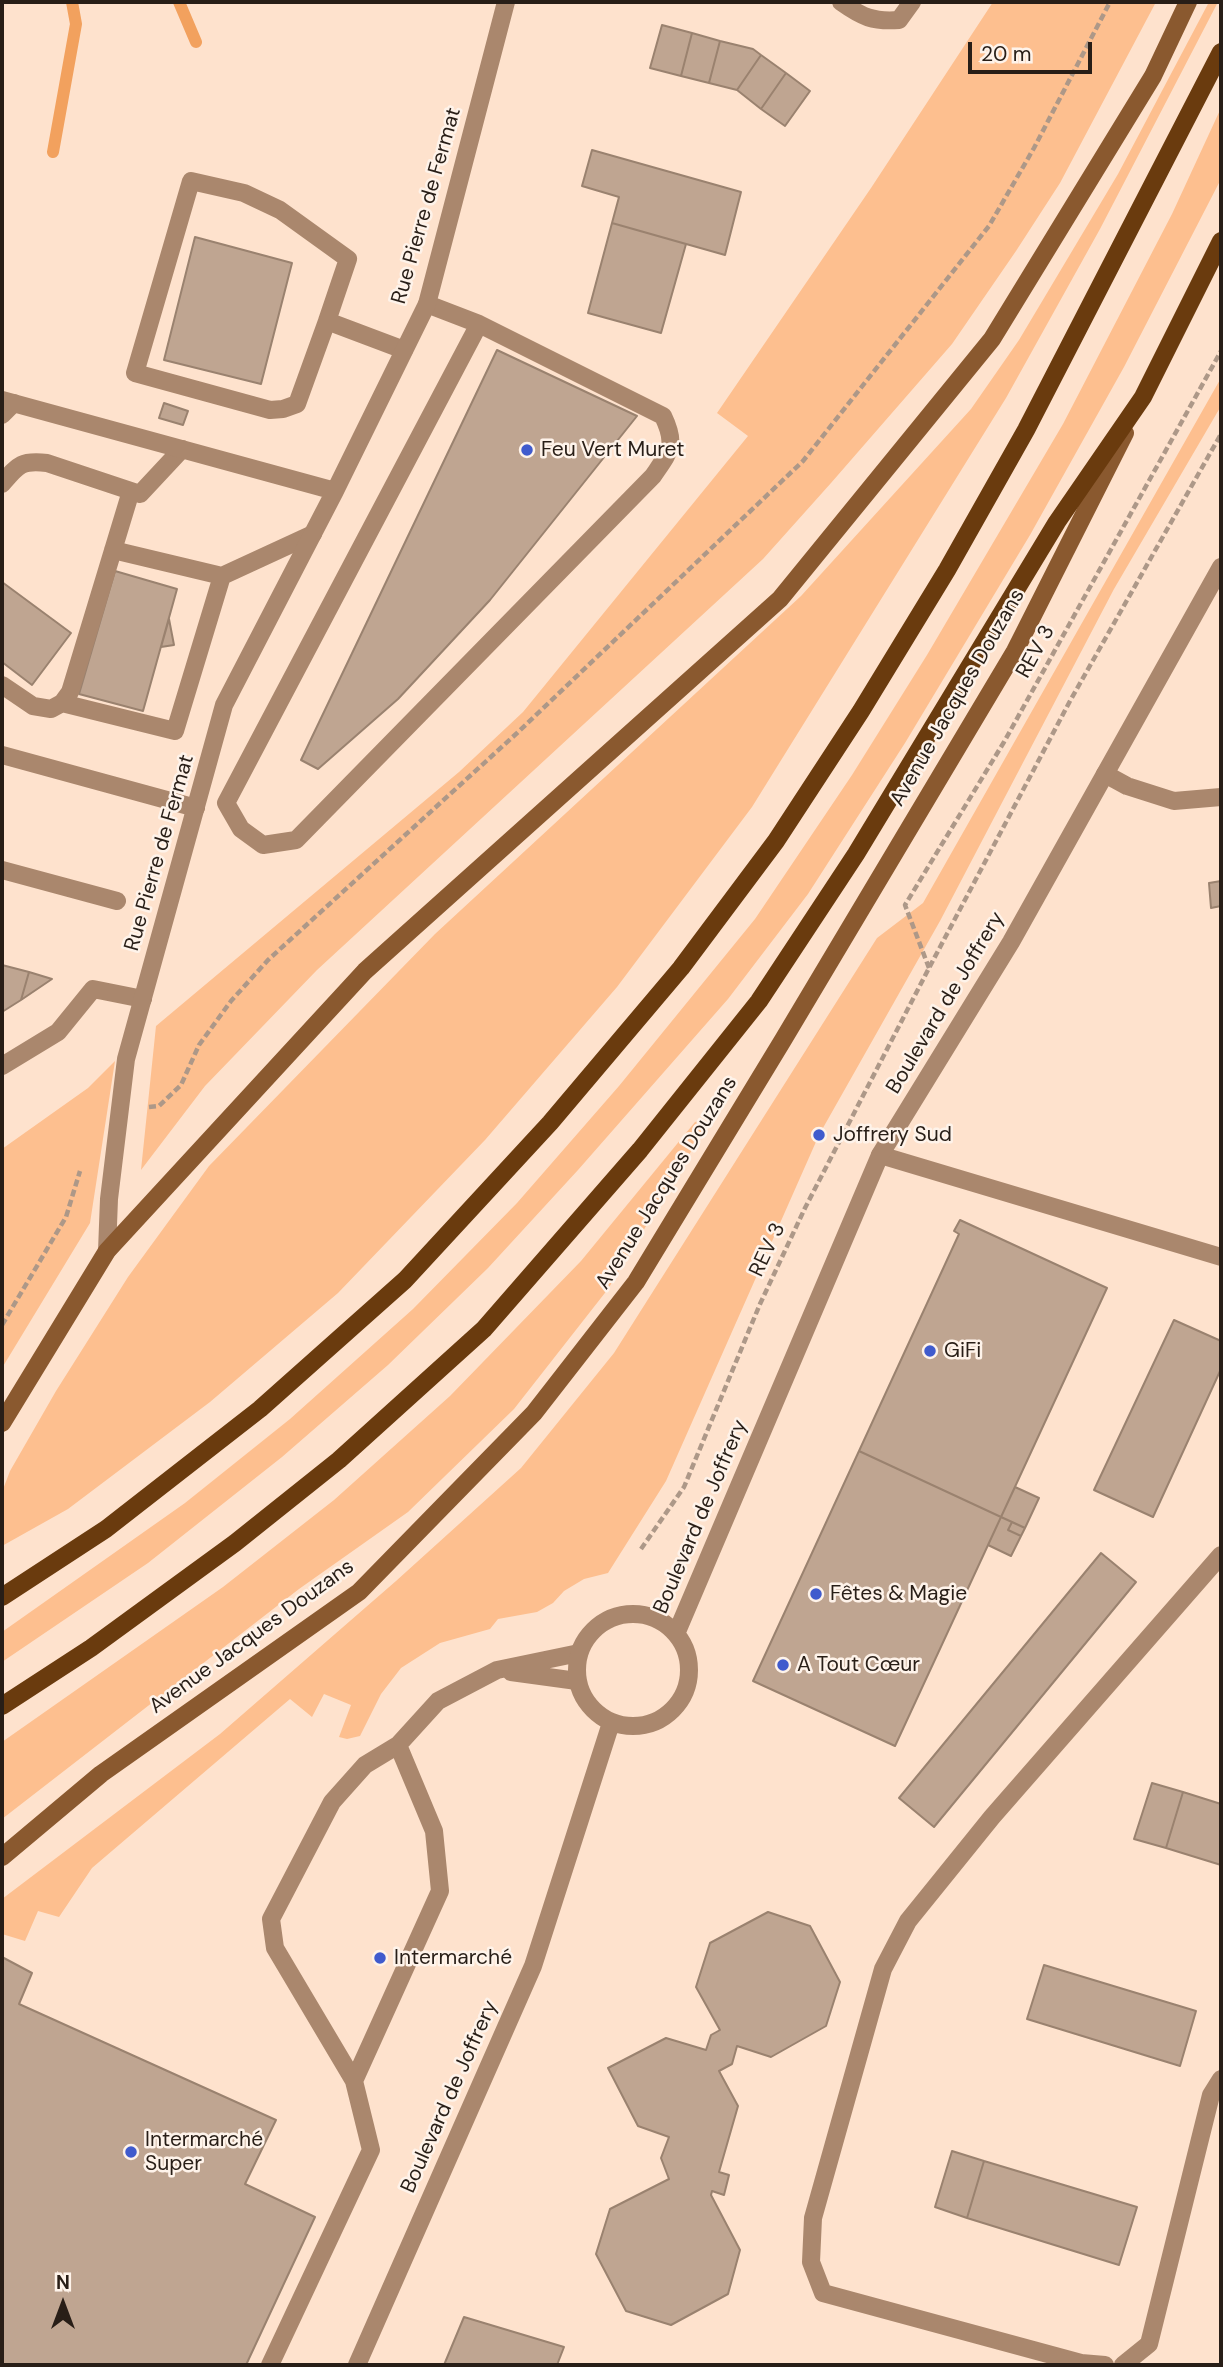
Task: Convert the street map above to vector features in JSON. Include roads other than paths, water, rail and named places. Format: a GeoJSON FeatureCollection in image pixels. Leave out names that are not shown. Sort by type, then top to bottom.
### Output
{"type":"FeatureCollection","features":[{"type":"Feature","properties":{"kind":"main road"},"geometry":{"type":"LineString","coordinates":[[2,1423],[107,1251],[365,971],[780,599],[992,340],[1153,76],[1188,2]]}},
{"type":"Feature","properties":{"kind":"main road"},"geometry":{"type":"LineString","coordinates":[[2,1597],[106,1529],[249,1418],[405,1280],[550,1123],[681,968],[776,841],[861,711],[947,570],[1026,430],[1221,52]]}},
{"type":"Feature","properties":{"kind":"main road"},"geometry":{"type":"LineString","coordinates":[[2,1706],[90,1648],[235,1543],[339,1460],[484,1329],[640,1150],[759,1001],[856,854],[1057,522],[1143,397],[1221,241]]}},
{"type":"Feature","properties":{"kind":"main road","name":"Avenue Jacques Douzans"},"geometry":{"type":"LineString","coordinates":[[2,1857],[101,1774],[359,1591],[534,1413],[636,1282],[790,1028],[1015,651],[1143,397]]}},
{"type":"Feature","properties":{"kind":"street","name":"Rue Pierre de Fermat"},"geometry":{"type":"LineString","coordinates":[[107,1251],[109,1199],[126,1059],[224,705],[335,491],[427,304],[506,2]]}},
{"type":"Feature","properties":{"kind":"street"},"geometry":{"type":"LineString","coordinates":[[841,2],[878,21],[899,20],[912,2]]}},
{"type":"Feature","properties":{"kind":"street"},"geometry":{"type":"LineString","coordinates":[[191,181],[244,193],[280,210],[348,259],[327,321],[297,404],[283,409],[270,410],[135,373],[191,181]]}},
{"type":"Feature","properties":{"kind":"street"},"geometry":{"type":"LineString","coordinates":[[427,304],[479,324],[663,416],[672,434],[668,453],[653,476],[296,840],[263,845],[241,829],[226,803],[479,324]]}},
{"type":"Feature","properties":{"kind":"street"},"geometry":{"type":"LineString","coordinates":[[327,321],[404,351]]}},
{"type":"Feature","properties":{"kind":"street"},"geometry":{"type":"LineString","coordinates":[[6,406],[182,449],[335,491]]}},
{"type":"Feature","properties":{"kind":"street"},"geometry":{"type":"LineString","coordinates":[[2,484],[19,464],[31,461],[47,463],[140,494],[182,449]]}},
{"type":"Feature","properties":{"kind":"street"},"geometry":{"type":"LineString","coordinates":[[2,685],[33,706],[51,709],[62,702],[70,692],[131,491]]}},
{"type":"Feature","properties":{"kind":"street"},"geometry":{"type":"LineString","coordinates":[[113,550],[222,576],[313,534]]}},
{"type":"Feature","properties":{"kind":"street","name":"Boulevard de Joffrery"},"geometry":{"type":"LineString","coordinates":[[676,1634],[880,1155],[1011,942],[1221,568]]}},
{"type":"Feature","properties":{"kind":"street"},"geometry":{"type":"LineString","coordinates":[[62,702],[175,732],[222,576]]}},
{"type":"Feature","properties":{"kind":"street"},"geometry":{"type":"LineString","coordinates":[[2,755],[196,808]]}},
{"type":"Feature","properties":{"kind":"street"},"geometry":{"type":"LineString","coordinates":[[1105,774],[1126,786],[1174,801],[1221,797]]}},
{"type":"Feature","properties":{"kind":"street"},"geometry":{"type":"LineString","coordinates":[[2,870],[117,901]]}},
{"type":"Feature","properties":{"kind":"street"},"geometry":{"type":"LineString","coordinates":[[2,1066],[58,1032],[93,989],[143,999]]}},
{"type":"Feature","properties":{"kind":"street"},"geometry":{"type":"LineString","coordinates":[[880,1155],[1221,1256]]}},
{"type":"Feature","properties":{"kind":"street"},"geometry":{"type":"LineString","coordinates":[[1105,2365],[1081,2363],[823,2293],[811,2262],[813,2218],[883,1969],[908,1921],[992,1817],[1221,1555]]}},
{"type":"Feature","properties":{"kind":"street"},"geometry":{"type":"LineString","coordinates":[[625,1614],[644,1614],[662,1621],[676,1634],[686,1650],[690,1668],[687,1687],[679,1703],[665,1716],[648,1725],[629,1727],[611,1723],[595,1712],[584,1699],[577,1681],[577,1663],[582,1645],[593,1629],[608,1619],[625,1614]]}},
{"type":"Feature","properties":{"kind":"street"},"geometry":{"type":"LineString","coordinates":[[270,2365],[371,2150],[354,2081],[275,1948],[271,1919],[332,1802],[365,1765],[398,1745],[438,1701],[497,1670],[579,1653]]}},
{"type":"Feature","properties":{"kind":"street"},"geometry":{"type":"LineString","coordinates":[[497,1670],[577,1681]]}},
{"type":"Feature","properties":{"kind":"street","name":"Boulevard de Joffrery"},"geometry":{"type":"LineString","coordinates":[[357,2365],[533,1966],[611,1723]]}},
{"type":"Feature","properties":{"kind":"street"},"geometry":{"type":"LineString","coordinates":[[354,2081],[440,1891],[434,1831],[398,1745]]}},
{"type":"Feature","properties":{"kind":"street"},"geometry":{"type":"LineString","coordinates":[[1123,2365],[1149,2344],[1211,2095],[1221,2079]]}},
{"type":"Feature","properties":{"kind":"waterway"},"geometry":{"type":"LineString","coordinates":[[53,152],[76,24],[72,2]]}},
{"type":"Feature","properties":{"kind":"waterway"},"geometry":{"type":"LineString","coordinates":[[179,2],[196,42]]}},
{"type":"Feature","properties":{"kind":"place","name":"Feu Vert Muret"},"geometry":{"type":"Point","coordinates":[527,450]}},
{"type":"Feature","properties":{"kind":"place","name":"Joffrery Sud"},"geometry":{"type":"Point","coordinates":[819,1135]}},
{"type":"Feature","properties":{"kind":"place","name":"GiFi"},"geometry":{"type":"Point","coordinates":[930,1351]}},
{"type":"Feature","properties":{"kind":"place","name":"Fêtes & Magie"},"geometry":{"type":"Point","coordinates":[816,1594]}},
{"type":"Feature","properties":{"kind":"place","name":"A Tout Cœur"},"geometry":{"type":"Point","coordinates":[783,1665]}},
{"type":"Feature","properties":{"kind":"place","name":"Intermarché"},"geometry":{"type":"Point","coordinates":[380,1958]}},
{"type":"Feature","properties":{"kind":"place","name":"Intermarché Super"},"geometry":{"type":"Point","coordinates":[131,2152]}}]}
